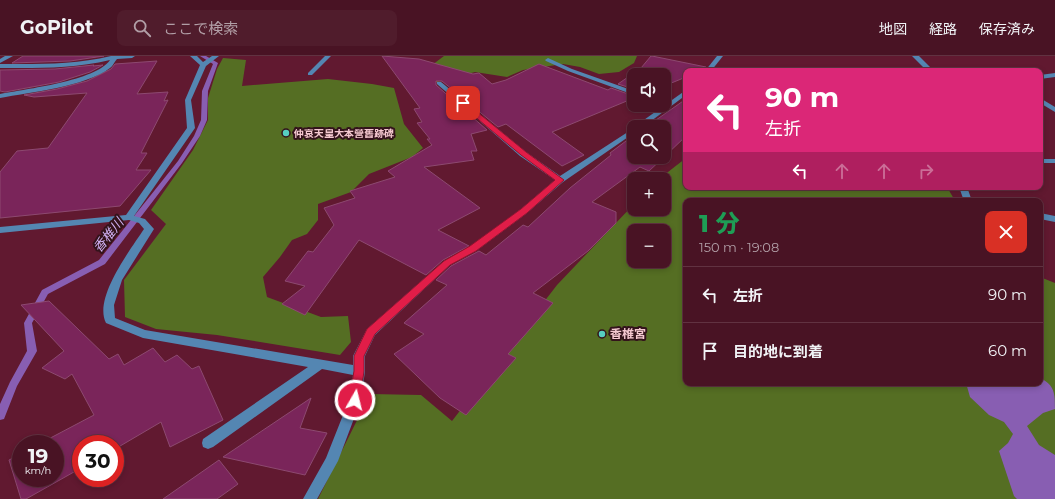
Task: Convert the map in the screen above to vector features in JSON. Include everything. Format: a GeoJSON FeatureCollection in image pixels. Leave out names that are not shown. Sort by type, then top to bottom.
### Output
{"type":"FeatureCollection","features":[{"type":"Feature","properties":{"kind":"street"},"geometry":{"type":"LineString","coordinates":[[0,61],[10,56]]}},
{"type":"Feature","properties":{"kind":"street"},"geometry":{"type":"LineString","coordinates":[[0,66],[62,66],[89,63],[116,56],[132,56]]}},
{"type":"Feature","properties":{"kind":"street"},"geometry":{"type":"LineString","coordinates":[[0,96],[62,84],[94,74],[108,66],[116,56]]}},
{"type":"Feature","properties":{"kind":"street"},"geometry":{"type":"LineString","coordinates":[[193,56],[204,65]]}},
{"type":"Feature","properties":{"kind":"street"},"geometry":{"type":"LineString","coordinates":[[129,217],[191,128],[188,100],[204,65],[216,56]]}},
{"type":"Feature","properties":{"kind":"street"},"geometry":{"type":"LineString","coordinates":[[310,74],[328,56]]}},
{"type":"Feature","properties":{"kind":"street"},"geometry":{"type":"LineString","coordinates":[[710,68],[720,56]]}},
{"type":"Feature","properties":{"kind":"street"},"geometry":{"type":"LineString","coordinates":[[915,56],[928,68]]}},
{"type":"Feature","properties":{"kind":"street"},"geometry":{"type":"LineString","coordinates":[[548,60],[570,70],[627,90]]}},
{"type":"Feature","properties":{"kind":"street"},"geometry":{"type":"LineString","coordinates":[[1043,77],[1055,75]]}},
{"type":"Feature","properties":{"kind":"street"},"geometry":{"type":"LineString","coordinates":[[439,83],[523,154],[560,180]]}},
{"type":"Feature","properties":{"kind":"street"},"geometry":{"type":"LineString","coordinates":[[671,102],[683,94]]}},
{"type":"Feature","properties":{"kind":"street"},"geometry":{"type":"LineString","coordinates":[[1043,102],[1055,110]]}},
{"type":"Feature","properties":{"kind":"street"},"geometry":{"type":"LineString","coordinates":[[647,120],[658,112]]}},
{"type":"Feature","properties":{"kind":"street"},"geometry":{"type":"LineString","coordinates":[[310,499],[331,461],[355,400],[359,371],[359,356],[371,332],[447,263],[473,248],[524,211],[560,180],[627,135]]}},
{"type":"Feature","properties":{"kind":"street"},"geometry":{"type":"LineString","coordinates":[[1043,161],[1055,161]]}},
{"type":"Feature","properties":{"kind":"street"},"geometry":{"type":"LineString","coordinates":[[0,230],[129,217],[142,222],[150,229],[117,280],[108,305],[110,320],[143,334],[359,371]]}},
{"type":"Feature","properties":{"kind":"street"},"geometry":{"type":"LineString","coordinates":[[1043,217],[1055,219]]}},
{"type":"Feature","properties":{"kind":"street"},"geometry":{"type":"LineString","coordinates":[[208,443],[322,364]]}},
{"type":"Feature","properties":{"kind":"green space"},"geometry":{"type":"Polygon","coordinates":[[[444,56],[637,56],[634,63],[619,72],[599,74],[580,67],[563,64],[523,70],[507,77],[475,72],[430,84],[432,65],[444,56]]]}},
{"type":"Feature","properties":{"kind":"green space"},"geometry":{"type":"Polygon","coordinates":[[[223,58],[246,60],[242,86],[328,79],[394,88],[404,124],[423,148],[412,157],[369,174],[351,192],[318,204],[318,220],[307,234],[292,240],[263,277],[267,297],[321,317],[348,316],[351,342],[340,355],[217,335],[156,329],[125,317],[124,280],[166,224],[151,210],[193,150],[208,120],[208,98],[217,69],[223,58]]]}},
{"type":"Feature","properties":{"kind":"green space","name":"香椎宮"},"geometry":{"type":"Polygon","coordinates":[[[683,160],[683,190],[949,190],[953,198],[683,198],[683,386],[1043,386],[1043,278],[1055,283],[1055,499],[318,499],[370,394],[421,395],[452,421],[557,285],[627,211],[627,216],[671,216],[671,172],[668,172],[683,160]]]}},
{"type":"Feature","properties":{"kind":"shaded area"},"geometry":{"type":"Polygon","coordinates":[[[1043,380],[1049,384],[1053,390],[1055,409],[1043,413],[1027,426],[1039,445],[1055,455],[1055,499],[1017,499],[1014,496],[999,451],[1008,443],[1013,434],[1004,422],[989,415],[970,397],[967,386],[1043,386],[1043,380]]]}},
{"type":"Feature","properties":{"kind":"building"},"geometry":{"type":"Polygon","coordinates":[[[23,56],[104,56],[70,61],[12,63],[23,56]]]}},
{"type":"Feature","properties":{"kind":"building"},"geometry":{"type":"Polygon","coordinates":[[[382,56],[419,59],[473,74],[479,73],[492,84],[506,80],[539,64],[608,90],[611,88],[627,94],[627,101],[552,132],[584,155],[562,166],[506,124],[498,127],[442,81],[436,81],[436,85],[487,130],[471,134],[477,151],[471,151],[474,160],[424,167],[480,208],[438,230],[469,246],[443,260],[426,275],[359,240],[305,315],[282,304],[305,286],[285,281],[308,251],[313,252],[334,225],[324,208],[355,198],[350,191],[395,177],[388,171],[432,145],[427,139],[430,139],[417,123],[422,122],[414,109],[420,108],[382,56]]]}},
{"type":"Feature","properties":{"kind":"building"},"geometry":{"type":"Polygon","coordinates":[[[651,56],[706,67],[683,68],[683,78],[671,83],[671,68],[641,68],[651,56]]]}},
{"type":"Feature","properties":{"kind":"building"},"geometry":{"type":"Polygon","coordinates":[[[157,61],[137,94],[168,92],[164,101],[168,100],[141,153],[147,153],[136,170],[151,170],[120,206],[0,218],[0,172],[17,151],[48,148],[87,93],[34,97],[24,95],[57,89],[87,81],[111,69],[115,64],[157,61]]]}},
{"type":"Feature","properties":{"kind":"building"},"geometry":{"type":"Polygon","coordinates":[[[94,65],[93,66],[103,65],[90,72],[59,82],[5,92],[0,91],[0,70],[55,69],[94,65]]]}},
{"type":"Feature","properties":{"kind":"building"},"geometry":{"type":"Polygon","coordinates":[[[627,78],[627,87],[618,84],[627,78]]]}},
{"type":"Feature","properties":{"kind":"building"},"geometry":{"type":"Polygon","coordinates":[[[683,101],[683,139],[671,150],[671,120],[656,120],[667,112],[671,112],[671,110],[683,101]]]}},
{"type":"Feature","properties":{"kind":"building"},"geometry":{"type":"Polygon","coordinates":[[[627,140],[627,164],[656,164],[649,171],[640,167],[633,172],[627,172],[627,176],[592,202],[616,212],[616,223],[588,251],[533,293],[553,303],[508,354],[516,358],[466,415],[440,398],[394,354],[424,334],[404,323],[447,285],[436,280],[451,266],[479,251],[486,255],[523,225],[528,227],[570,188],[611,155],[610,153],[627,140]]]}},
{"type":"Feature","properties":{"kind":"building"},"geometry":{"type":"Polygon","coordinates":[[[49,301],[109,359],[118,354],[124,365],[153,348],[165,362],[177,355],[192,369],[199,366],[223,420],[170,447],[161,422],[124,444],[124,435],[72,435],[72,473],[64,478],[64,435],[56,435],[94,415],[72,374],[65,379],[42,368],[64,351],[21,305],[49,301]]]}},
{"type":"Feature","properties":{"kind":"building"},"geometry":{"type":"Polygon","coordinates":[[[311,398],[300,428],[327,433],[305,475],[223,457],[311,398]]]}},
{"type":"Feature","properties":{"kind":"building"},"geometry":{"type":"Polygon","coordinates":[[[12,458],[12,470],[9,460],[12,458]]]}},
{"type":"Feature","properties":{"kind":"building"},"geometry":{"type":"Polygon","coordinates":[[[219,460],[238,484],[217,499],[163,499],[219,460]]]}},
{"type":"Feature","properties":{"kind":"building"},"geometry":{"type":"Polygon","coordinates":[[[17,487],[47,487],[26,499],[21,499],[17,487]]]}},
{"type":"Feature","properties":{"kind":"waterway","name":"香椎川"},"geometry":{"type":"LineString","coordinates":[[0,416],[13,385],[32,351],[28,323],[45,292],[102,262],[180,162],[197,136],[204,120],[205,91],[216,63],[202,56]]}},
{"type":"Feature","properties":{"kind":"place","name":"仲哀天皇大本營舊跡碑"},"geometry":{"type":"Point","coordinates":[286,133]}},
{"type":"Feature","properties":{"kind":"place","name":"香椎宮"},"geometry":{"type":"Point","coordinates":[602,334]}},
{"type":"Feature","properties":{"kind":"route"},"geometry":{"type":"LineString","coordinates":[[355,400],[359,371],[359,356],[371,332],[447,263],[473,248],[524,211],[560,180],[523,154],[463,103]]}}]}
